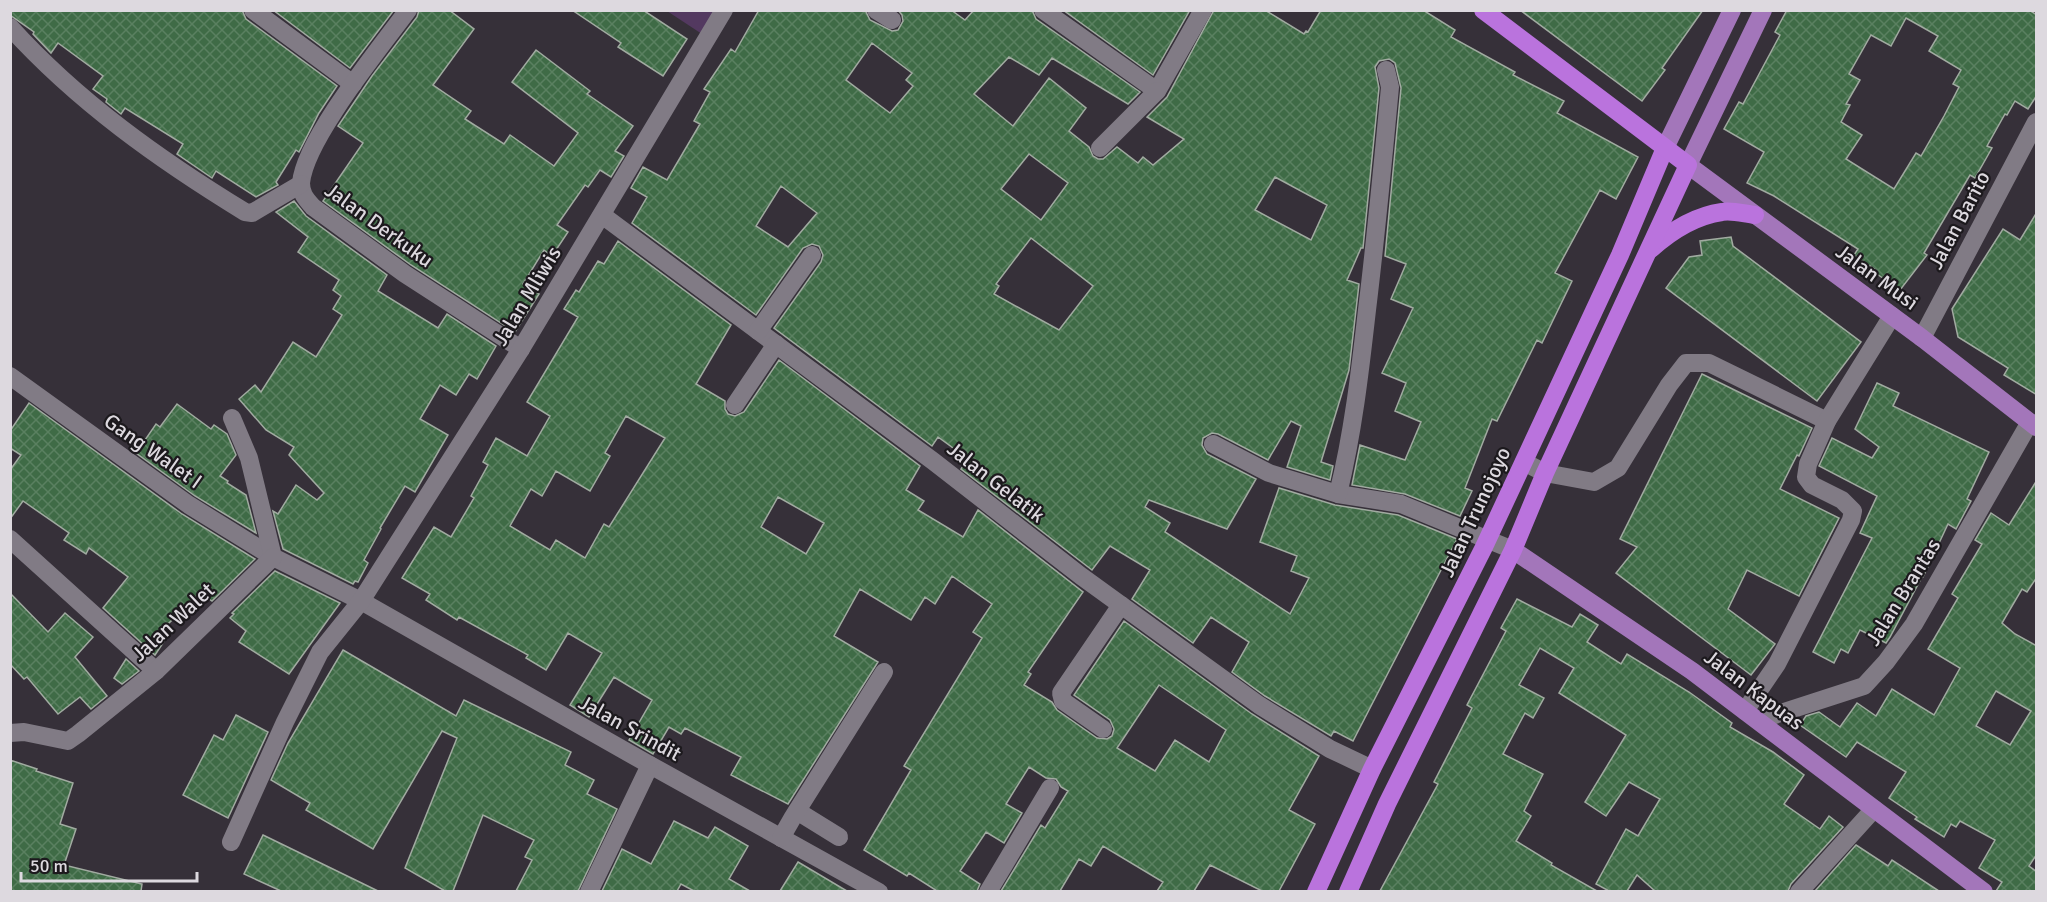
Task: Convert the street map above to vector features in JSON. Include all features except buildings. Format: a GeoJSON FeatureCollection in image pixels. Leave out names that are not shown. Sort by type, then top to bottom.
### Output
{"type":"FeatureCollection","features":[{"type":"Feature","properties":{"kind":"highway"},"geometry":{"type":"LineString","coordinates":[[1348,891],[1387,804],[1513,550],[1545,473],[1688,165],[1483,10]]}},
{"type":"Feature","properties":{"kind":"highway","name":"Jalan Trunojoyo"},"geometry":{"type":"LineString","coordinates":[[1316,891],[1372,770],[1524,462],[1620,255],[1665,148]]}},
{"type":"Feature","properties":{"kind":"highway"},"geometry":{"type":"LineString","coordinates":[[1647,252],[1668,234],[1688,222],[1723,212],[1755,215]]}},
{"type":"Feature","properties":{"kind":"main road"},"geometry":{"type":"LineString","coordinates":[[1665,148],[1732,10]]}},
{"type":"Feature","properties":{"kind":"main road"},"geometry":{"type":"LineString","coordinates":[[1688,165],[1762,10]]}},
{"type":"Feature","properties":{"kind":"main road","name":"Jalan Musi"},"geometry":{"type":"LineString","coordinates":[[1688,165],[1922,338],[2033,425]]}},
{"type":"Feature","properties":{"kind":"main road","name":"Jalan Kapuas"},"geometry":{"type":"LineString","coordinates":[[1513,550],[1692,671],[1984,891]]}},
{"type":"Feature","properties":{"kind":"street"},"geometry":{"type":"LineString","coordinates":[[253,10],[353,84]]}},
{"type":"Feature","properties":{"kind":"street","name":"Jalan Derkuku"},"geometry":{"type":"LineString","coordinates":[[408,10],[353,84],[322,132],[307,162],[301,184],[303,196],[314,207],[405,274],[521,349]]}},
{"type":"Feature","properties":{"kind":"street","name":"Jalan Mliwis"},"geometry":{"type":"LineString","coordinates":[[231,842],[285,722],[320,652],[361,601],[521,349],[724,10]]}},
{"type":"Feature","properties":{"kind":"street"},"geometry":{"type":"LineString","coordinates":[[1043,10],[1157,91]]}},
{"type":"Feature","properties":{"kind":"street"},"geometry":{"type":"LineString","coordinates":[[1100,148],[1157,91],[1203,10]]}},
{"type":"Feature","properties":{"kind":"street"},"geometry":{"type":"LineString","coordinates":[[10,27],[76,93],[184,174],[245,212],[252,213],[301,184]]}},
{"type":"Feature","properties":{"kind":"street"},"geometry":{"type":"LineString","coordinates":[[1338,494],[1358,394],[1390,87],[1386,70]]}},
{"type":"Feature","properties":{"kind":"street","name":"Jalan Barito"},"geometry":{"type":"LineString","coordinates":[[1922,338],[2037,122]]}},
{"type":"Feature","properties":{"kind":"street","name":"Jalan Gelatik"},"geometry":{"type":"LineString","coordinates":[[602,215],[1121,605],[1259,705],[1330,749],[1372,770]]}},
{"type":"Feature","properties":{"kind":"street"},"geometry":{"type":"LineString","coordinates":[[758,331],[812,255]]}},
{"type":"Feature","properties":{"kind":"street"},"geometry":{"type":"LineString","coordinates":[[1752,716],[1851,520],[1853,511],[1842,500],[1812,485],[1806,477],[1808,464],[1827,422],[1892,316]]}},
{"type":"Feature","properties":{"kind":"street"},"geometry":{"type":"LineString","coordinates":[[735,405],[776,344]]}},
{"type":"Feature","properties":{"kind":"street"},"geometry":{"type":"LineString","coordinates":[[1524,462],[1545,473],[1594,482],[1618,468],[1669,384],[1686,363],[1709,363],[1827,422]]}},
{"type":"Feature","properties":{"kind":"street","name":"Gang Walet I"},"geometry":{"type":"LineString","coordinates":[[10,376],[189,505],[273,557]]}},
{"type":"Feature","properties":{"kind":"street"},"geometry":{"type":"LineString","coordinates":[[232,418],[249,458],[273,557],[361,601]]}},
{"type":"Feature","properties":{"kind":"street","name":"Jalan Brantas"},"geometry":{"type":"LineString","coordinates":[[1752,716],[1864,687],[1914,624],[2033,425]]}},
{"type":"Feature","properties":{"kind":"street","name":"Jalan Kapuas"},"geometry":{"type":"LineString","coordinates":[[1213,444],[1269,473],[1338,494],[1401,504],[1513,550]]}},
{"type":"Feature","properties":{"kind":"street"},"geometry":{"type":"LineString","coordinates":[[10,539],[156,671]]}},
{"type":"Feature","properties":{"kind":"street","name":"Jalan Walet"},"geometry":{"type":"LineString","coordinates":[[10,733],[24,732],[73,737],[156,671],[273,557]]}},
{"type":"Feature","properties":{"kind":"street","name":"Jalan Srindit"},"geometry":{"type":"LineString","coordinates":[[361,601],[650,765],[879,891]]}},
{"type":"Feature","properties":{"kind":"street"},"geometry":{"type":"LineString","coordinates":[[1103,729],[1063,701],[1061,693],[1121,605]]}},
{"type":"Feature","properties":{"kind":"street"},"geometry":{"type":"LineString","coordinates":[[782,838],[884,672]]}},
{"type":"Feature","properties":{"kind":"street"},"geometry":{"type":"LineString","coordinates":[[590,891],[650,765]]}},
{"type":"Feature","properties":{"kind":"street"},"geometry":{"type":"LineString","coordinates":[[988,891],[1050,788]]}},
{"type":"Feature","properties":{"kind":"street"},"geometry":{"type":"LineString","coordinates":[[1799,891],[1874,809]]}},
{"type":"Feature","properties":{"kind":"street"},"geometry":{"type":"LineString","coordinates":[[797,811],[839,837]]}},
{"type":"Feature","properties":{"kind":"shaded area"},"geometry":{"type":"Polygon","coordinates":[[[667,11],[721,11],[705,36],[667,11]]]}}]}
